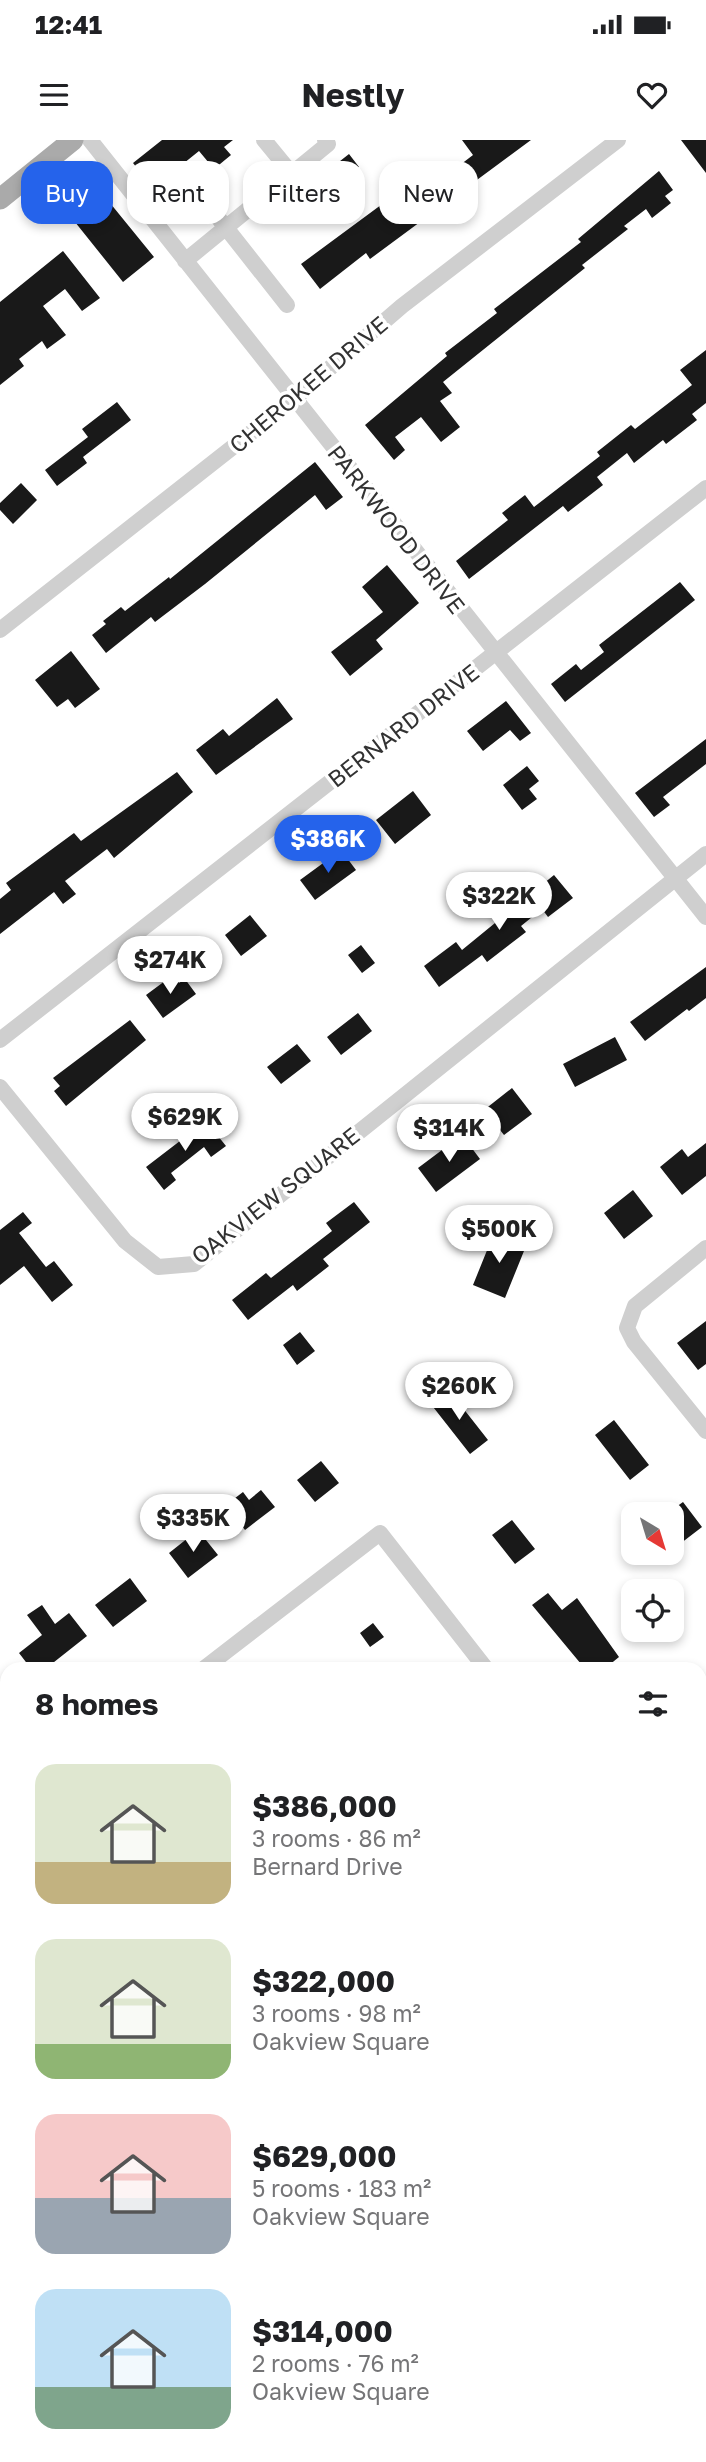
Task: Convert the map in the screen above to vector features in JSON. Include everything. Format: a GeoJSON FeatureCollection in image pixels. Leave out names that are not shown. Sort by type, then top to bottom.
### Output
{"type":"FeatureCollection","features":[{"type":"Feature","properties":{"kind":"main road"},"geometry":{"type":"LineString","coordinates":[[0,199],[74,140]]}},
{"type":"Feature","properties":{"kind":"street","name":"PARKWOOD DRIVE"},"geometry":{"type":"LineString","coordinates":[[90,140],[706,917]]}},
{"type":"Feature","properties":{"kind":"street"},"geometry":{"type":"LineString","coordinates":[[264,140],[281,161]]}},
{"type":"Feature","properties":{"kind":"street"},"geometry":{"type":"LineString","coordinates":[[308,161],[328,144],[326,140]]}},
{"type":"Feature","properties":{"kind":"street","name":"CHEROKEE DRIVE"},"geometry":{"type":"LineString","coordinates":[[0,630],[294,400],[402,306],[618,140]]}},
{"type":"Feature","properties":{"kind":"street"},"geometry":{"type":"LineString","coordinates":[[185,261],[243,215]]}},
{"type":"Feature","properties":{"kind":"street"},"geometry":{"type":"LineString","coordinates":[[223,224],[287,306]]}},
{"type":"Feature","properties":{"kind":"street","name":"BERNARD DRIVE"},"geometry":{"type":"LineString","coordinates":[[0,1040],[706,488]]}},
{"type":"Feature","properties":{"kind":"street","name":"OAKVIEW SQUARE"},"geometry":{"type":"LineString","coordinates":[[0,1087],[125,1241],[159,1267],[194,1264],[706,854]]}},
{"type":"Feature","properties":{"kind":"street"},"geometry":{"type":"LineString","coordinates":[[706,1248],[635,1306],[627,1328],[634,1342],[706,1431]]}},
{"type":"Feature","properties":{"kind":"street"},"geometry":{"type":"LineString","coordinates":[[212,1662],[380,1533],[481,1662]]}},
{"type":"Feature","properties":{"kind":"building"},"geometry":{"type":"Polygon","coordinates":[[[162,140],[233,140],[224,147],[231,155],[224,161],[207,161],[199,151],[187,161],[136,161],[162,140]]]}},
{"type":"Feature","properties":{"kind":"building"},"geometry":{"type":"Polygon","coordinates":[[[462,140],[531,140],[478,179],[478,161],[465,161],[473,155],[462,140]]]}},
{"type":"Feature","properties":{"kind":"building"},"geometry":{"type":"Polygon","coordinates":[[[681,140],[706,140],[706,173],[681,140]]]}},
{"type":"Feature","properties":{"kind":"building"},"geometry":{"type":"Polygon","coordinates":[[[349,154],[354,161],[340,161],[349,154]]]}},
{"type":"Feature","properties":{"kind":"building"},"geometry":{"type":"Polygon","coordinates":[[[659,171],[673,190],[665,196],[671,203],[652,218],[646,209],[624,226],[628,229],[582,265],[585,268],[443,382],[452,393],[440,401],[460,427],[441,442],[421,417],[395,437],[405,450],[394,460],[365,425],[447,356],[445,353],[497,313],[494,309],[581,242],[578,239],[659,171]]]}},
{"type":"Feature","properties":{"kind":"building"},"geometry":{"type":"Polygon","coordinates":[[[379,206],[379,224],[417,224],[370,259],[366,253],[320,289],[301,264],[355,224],[365,224],[365,217],[379,206]]]}},
{"type":"Feature","properties":{"kind":"building"},"geometry":{"type":"Polygon","coordinates":[[[113,207],[154,257],[123,282],[77,224],[113,224],[113,207]]]}},
{"type":"Feature","properties":{"kind":"building"},"geometry":{"type":"Polygon","coordinates":[[[63,251],[100,298],[82,311],[65,289],[43,306],[66,335],[47,349],[42,341],[19,359],[24,366],[0,385],[0,302],[63,251]]]}},
{"type":"Feature","properties":{"kind":"building"},"geometry":{"type":"Polygon","coordinates":[[[706,350],[706,403],[692,414],[697,420],[666,444],[663,440],[634,463],[627,453],[597,477],[603,485],[568,512],[563,506],[469,579],[456,561],[508,520],[502,513],[525,495],[534,507],[600,456],[597,452],[631,425],[635,429],[692,385],[680,370],[706,350]]]}},
{"type":"Feature","properties":{"kind":"building"},"geometry":{"type":"Polygon","coordinates":[[[117,402],[131,420],[83,457],[87,463],[57,486],[45,470],[88,437],[82,429],[117,402]]]}},
{"type":"Feature","properties":{"kind":"building"},"geometry":{"type":"Polygon","coordinates":[[[315,462],[343,497],[326,510],[315,495],[155,622],[151,617],[106,653],[92,635],[106,624],[103,621],[121,607],[125,611],[169,577],[170,579],[315,462]]]}},
{"type":"Feature","properties":{"kind":"building"},"geometry":{"type":"Polygon","coordinates":[[[21,483],[37,500],[13,524],[0,510],[0,503],[21,483]]]}},
{"type":"Feature","properties":{"kind":"building"},"geometry":{"type":"Polygon","coordinates":[[[387,565],[419,603],[376,640],[383,649],[350,676],[331,652],[383,612],[362,587],[387,565]]]}},
{"type":"Feature","properties":{"kind":"building"},"geometry":{"type":"Polygon","coordinates":[[[680,582],[695,600],[565,702],[551,684],[576,664],[581,670],[604,652],[599,645],[680,582]]]}},
{"type":"Feature","properties":{"kind":"building"},"geometry":{"type":"Polygon","coordinates":[[[71,651],[100,689],[75,708],[68,699],[57,707],[35,680],[71,651]]]}},
{"type":"Feature","properties":{"kind":"building"},"geometry":{"type":"Polygon","coordinates":[[[277,698],[293,719],[216,775],[196,750],[223,729],[229,736],[277,698]]]}},
{"type":"Feature","properties":{"kind":"building"},"geometry":{"type":"Polygon","coordinates":[[[506,701],[531,733],[520,741],[510,730],[483,751],[467,731],[506,701]]]}},
{"type":"Feature","properties":{"kind":"building"},"geometry":{"type":"Polygon","coordinates":[[[706,739],[706,764],[663,797],[670,805],[654,817],[635,793],[706,739]]]}},
{"type":"Feature","properties":{"kind":"building"},"geometry":{"type":"Polygon","coordinates":[[[527,766],[539,781],[529,789],[537,799],[522,810],[503,785],[527,766]]]}},
{"type":"Feature","properties":{"kind":"building"},"geometry":{"type":"Polygon","coordinates":[[[177,772],[193,792],[114,858],[107,849],[65,881],[76,894],[63,904],[54,892],[0,934],[0,899],[11,890],[6,883],[74,833],[81,841],[177,772]]]}},
{"type":"Feature","properties":{"kind":"building"},"geometry":{"type":"Polygon","coordinates":[[[413,791],[431,815],[395,844],[376,820],[413,791]]]}},
{"type":"Feature","properties":{"kind":"building"},"geometry":{"type":"Polygon","coordinates":[[[341,850],[356,870],[315,900],[300,880],[341,850]]]}},
{"type":"Feature","properties":{"kind":"building"},"geometry":{"type":"Polygon","coordinates":[[[554,875],[573,898],[548,917],[542,909],[521,926],[526,932],[487,962],[482,955],[439,987],[424,966],[456,942],[462,950],[554,875]]]}},
{"type":"Feature","properties":{"kind":"building"},"geometry":{"type":"Polygon","coordinates":[[[250,915],[267,936],[241,956],[225,935],[250,915]]]}},
{"type":"Feature","properties":{"kind":"building"},"geometry":{"type":"Polygon","coordinates":[[[361,945],[375,963],[362,973],[348,955],[361,945]]]}},
{"type":"Feature","properties":{"kind":"building"},"geometry":{"type":"Polygon","coordinates":[[[706,967],[706,998],[645,1041],[630,1022],[706,967]]]}},
{"type":"Feature","properties":{"kind":"building"},"geometry":{"type":"Polygon","coordinates":[[[173,975],[179,983],[185,979],[196,994],[163,1018],[146,995],[173,975]]]}},
{"type":"Feature","properties":{"kind":"building"},"geometry":{"type":"Polygon","coordinates":[[[358,1013],[372,1031],[341,1055],[327,1037],[358,1013]]]}},
{"type":"Feature","properties":{"kind":"building"},"geometry":{"type":"Polygon","coordinates":[[[130,1020],[146,1040],[66,1106],[54,1091],[60,1086],[53,1078],[130,1020]]]}},
{"type":"Feature","properties":{"kind":"building"},"geometry":{"type":"Polygon","coordinates":[[[615,1037],[627,1060],[575,1087],[563,1064],[615,1037]]]}},
{"type":"Feature","properties":{"kind":"building"},"geometry":{"type":"Polygon","coordinates":[[[297,1044],[311,1061],[281,1084],[267,1067],[297,1044]]]}},
{"type":"Feature","properties":{"kind":"building"},"geometry":{"type":"Polygon","coordinates":[[[512,1088],[532,1114],[504,1135],[484,1110],[512,1088]]]}},
{"type":"Feature","properties":{"kind":"building"},"geometry":{"type":"Polygon","coordinates":[[[206,1121],[226,1146],[211,1157],[204,1147],[171,1173],[176,1180],[164,1190],[146,1167],[206,1121]]]}},
{"type":"Feature","properties":{"kind":"building"},"geometry":{"type":"Polygon","coordinates":[[[462,1135],[480,1159],[436,1192],[418,1168],[462,1135]]]}},
{"type":"Feature","properties":{"kind":"building"},"geometry":{"type":"Polygon","coordinates":[[[706,1143],[706,1176],[682,1195],[660,1167],[682,1149],[688,1157],[706,1143]]]}},
{"type":"Feature","properties":{"kind":"building"},"geometry":{"type":"Polygon","coordinates":[[[633,1190],[653,1216],[624,1239],[604,1213],[633,1190]]]}},
{"type":"Feature","properties":{"kind":"building"},"geometry":{"type":"Polygon","coordinates":[[[354,1202],[370,1222],[323,1259],[329,1266],[297,1291],[293,1285],[248,1320],[232,1300],[266,1273],[271,1278],[332,1231],[326,1223],[354,1202]]]}},
{"type":"Feature","properties":{"kind":"building"},"geometry":{"type":"Polygon","coordinates":[[[23,1212],[32,1223],[19,1233],[46,1267],[54,1261],[73,1285],[52,1302],[24,1266],[0,1285],[0,1230],[23,1212]]]}},
{"type":"Feature","properties":{"kind":"building"},"geometry":{"type":"Polygon","coordinates":[[[494,1233],[526,1246],[505,1298],[473,1285],[494,1233]]]}},
{"type":"Feature","properties":{"kind":"building"},"geometry":{"type":"Polygon","coordinates":[[[706,1321],[706,1364],[698,1370],[677,1343],[706,1321]]]}},
{"type":"Feature","properties":{"kind":"building"},"geometry":{"type":"Polygon","coordinates":[[[300,1332],[315,1351],[297,1365],[283,1345],[300,1332]]]}},
{"type":"Feature","properties":{"kind":"building"},"geometry":{"type":"Polygon","coordinates":[[[448,1389],[488,1440],[470,1454],[430,1403],[448,1389]]]}},
{"type":"Feature","properties":{"kind":"building"},"geometry":{"type":"Polygon","coordinates":[[[614,1420],[649,1465],[630,1480],[595,1435],[614,1420]]]}},
{"type":"Feature","properties":{"kind":"building"},"geometry":{"type":"Polygon","coordinates":[[[321,1461],[339,1483],[315,1502],[297,1480],[321,1461]]]}},
{"type":"Feature","properties":{"kind":"building"},"geometry":{"type":"Polygon","coordinates":[[[261,1490],[275,1507],[245,1530],[226,1505],[243,1492],[249,1500],[261,1490]]]}},
{"type":"Feature","properties":{"kind":"building"},"geometry":{"type":"Polygon","coordinates":[[[684,1503],[702,1527],[684,1541],[684,1503]]]}},
{"type":"Feature","properties":{"kind":"building"},"geometry":{"type":"Polygon","coordinates":[[[512,1520],[535,1549],[515,1564],[492,1535],[512,1520]]]}},
{"type":"Feature","properties":{"kind":"building"},"geometry":{"type":"Polygon","coordinates":[[[198,1530],[218,1555],[188,1578],[169,1553],[198,1530]]]}},
{"type":"Feature","properties":{"kind":"building"},"geometry":{"type":"Polygon","coordinates":[[[130,1578],[147,1601],[113,1627],[95,1605],[130,1578]]]}},
{"type":"Feature","properties":{"kind":"building"},"geometry":{"type":"Polygon","coordinates":[[[548,1593],[562,1610],[577,1598],[619,1657],[613,1662],[579,1662],[532,1605],[548,1593]]]}},
{"type":"Feature","properties":{"kind":"building"},"geometry":{"type":"Polygon","coordinates":[[[42,1605],[55,1624],[69,1613],[87,1636],[54,1662],[26,1662],[19,1653],[42,1635],[27,1615],[42,1605]]]}},
{"type":"Feature","properties":{"kind":"building"},"geometry":{"type":"Polygon","coordinates":[[[373,1623],[384,1637],[370,1647],[360,1633],[373,1623]]]}}]}
